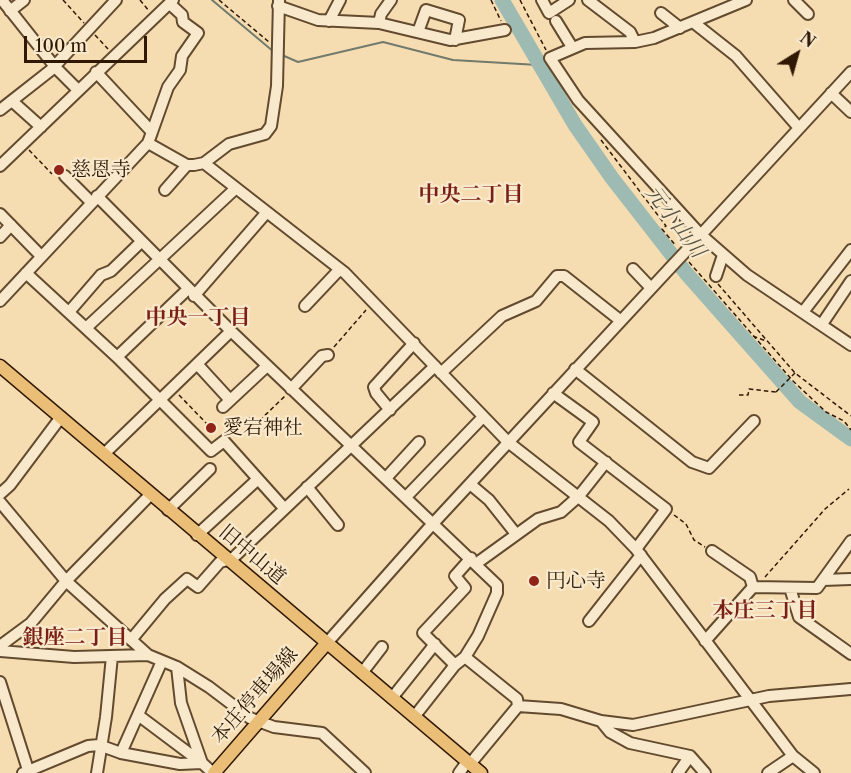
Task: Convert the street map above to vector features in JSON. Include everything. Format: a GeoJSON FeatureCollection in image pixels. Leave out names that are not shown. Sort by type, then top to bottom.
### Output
{"type":"FeatureCollection","features":[{"type":"Feature","properties":{"kind":"main road","name":"旧中山道"},"geometry":{"type":"LineString","coordinates":[[0,366],[226,560],[481,773]]}},
{"type":"Feature","properties":{"kind":"main road","name":"本庄停車場線"},"geometry":{"type":"LineString","coordinates":[[213,773],[326,644]]}},
{"type":"Feature","properties":{"kind":"street"},"geometry":{"type":"LineString","coordinates":[[2,0],[54,66],[78,90]]}},
{"type":"Feature","properties":{"kind":"street"},"geometry":{"type":"LineString","coordinates":[[10,11],[24,0]]}},
{"type":"Feature","properties":{"kind":"street"},"geometry":{"type":"LineString","coordinates":[[0,110],[54,66],[116,0]]}},
{"type":"Feature","properties":{"kind":"street"},"geometry":{"type":"LineString","coordinates":[[329,21],[340,0]]}},
{"type":"Feature","properties":{"kind":"street"},"geometry":{"type":"LineString","coordinates":[[379,23],[381,14],[391,0]]}},
{"type":"Feature","properties":{"kind":"street"},"geometry":{"type":"LineString","coordinates":[[542,0],[572,47]]}},
{"type":"Feature","properties":{"kind":"street"},"geometry":{"type":"LineString","coordinates":[[552,17],[569,0]]}},
{"type":"Feature","properties":{"kind":"street"},"geometry":{"type":"LineString","coordinates":[[588,0],[630,32],[635,42]]}},
{"type":"Feature","properties":{"kind":"street"},"geometry":{"type":"LineString","coordinates":[[746,0],[730,3],[680,28],[635,42],[597,41],[572,47],[550,58],[578,100],[700,234],[747,275],[851,345]]}},
{"type":"Feature","properties":{"kind":"street"},"geometry":{"type":"LineString","coordinates":[[794,0],[808,14]]}},
{"type":"Feature","properties":{"kind":"street"},"geometry":{"type":"LineString","coordinates":[[0,166],[172,2],[182,15],[183,22],[198,33],[182,56],[180,70],[168,87],[148,143],[0,301]]}},
{"type":"Feature","properties":{"kind":"street"},"geometry":{"type":"LineString","coordinates":[[148,143],[187,165],[204,163],[229,144],[265,134],[271,126],[277,86],[279,3],[318,20],[379,23],[455,40],[505,30]]}},
{"type":"Feature","properties":{"kind":"street"},"geometry":{"type":"LineString","coordinates":[[418,32],[426,10],[459,20],[455,40]]}},
{"type":"Feature","properties":{"kind":"street"},"geometry":{"type":"LineString","coordinates":[[661,13],[680,28]]}},
{"type":"Feature","properties":{"kind":"street"},"geometry":{"type":"LineString","coordinates":[[693,22],[736,56],[799,128]]}},
{"type":"Feature","properties":{"kind":"street"},"geometry":{"type":"LineString","coordinates":[[96,72],[152,132]]}},
{"type":"Feature","properties":{"kind":"street"},"geometry":{"type":"LineString","coordinates":[[326,644],[575,369],[851,72]]}},
{"type":"Feature","properties":{"kind":"street"},"geometry":{"type":"LineString","coordinates":[[831,93],[851,112]]}},
{"type":"Feature","properties":{"kind":"street"},"geometry":{"type":"LineString","coordinates":[[12,101],[41,127]]}},
{"type":"Feature","properties":{"kind":"street"},"geometry":{"type":"LineString","coordinates":[[204,163],[340,269],[508,442],[609,521],[638,552],[793,756],[814,773]]}},
{"type":"Feature","properties":{"kind":"street"},"geometry":{"type":"LineString","coordinates":[[165,190],[187,165]]}},
{"type":"Feature","properties":{"kind":"street"},"geometry":{"type":"LineString","coordinates":[[64,176],[94,199],[141,242],[191,293],[497,585],[496,593],[478,636],[465,657],[455,665],[414,717]]}},
{"type":"Feature","properties":{"kind":"street"},"geometry":{"type":"LineString","coordinates":[[86,328],[235,189]]}},
{"type":"Feature","properties":{"kind":"street"},"geometry":{"type":"LineString","coordinates":[[117,357],[191,293],[267,212]]}},
{"type":"Feature","properties":{"kind":"street"},"geometry":{"type":"LineString","coordinates":[[0,214],[41,256]]}},
{"type":"Feature","properties":{"kind":"street"},"geometry":{"type":"LineString","coordinates":[[0,237],[11,225]]}},
{"type":"Feature","properties":{"kind":"street"},"geometry":{"type":"LineString","coordinates":[[69,312],[101,275],[111,271],[141,242]]}},
{"type":"Feature","properties":{"kind":"street"},"geometry":{"type":"LineString","coordinates":[[803,312],[851,250]]}},
{"type":"Feature","properties":{"kind":"street"},"geometry":{"type":"LineString","coordinates":[[716,276],[723,255]]}},
{"type":"Feature","properties":{"kind":"street"},"geometry":{"type":"LineString","coordinates":[[305,306],[340,269]]}},
{"type":"Feature","properties":{"kind":"street"},"geometry":{"type":"LineString","coordinates":[[633,269],[651,288]]}},
{"type":"Feature","properties":{"kind":"street"},"geometry":{"type":"LineString","coordinates":[[26,273],[117,357],[211,451],[224,441],[284,508]]}},
{"type":"Feature","properties":{"kind":"street"},"geometry":{"type":"LineString","coordinates":[[131,640],[165,599],[186,579],[198,588],[220,562],[232,559],[390,410],[502,316],[529,306],[560,275],[621,321]]}},
{"type":"Feature","properties":{"kind":"street"},"geometry":{"type":"LineString","coordinates":[[822,324],[849,288]]}},
{"type":"Feature","properties":{"kind":"street"},"geometry":{"type":"LineString","coordinates":[[104,454],[231,331]]}},
{"type":"Feature","properties":{"kind":"street"},"geometry":{"type":"LineString","coordinates":[[390,410],[374,387],[414,343]]}},
{"type":"Feature","properties":{"kind":"street"},"geometry":{"type":"LineString","coordinates":[[291,389],[322,356],[328,355]]}},
{"type":"Feature","properties":{"kind":"street"},"geometry":{"type":"LineString","coordinates":[[197,364],[227,404],[267,366]]}},
{"type":"Feature","properties":{"kind":"street"},"geometry":{"type":"LineString","coordinates":[[575,369],[692,462],[709,468],[754,421]]}},
{"type":"Feature","properties":{"kind":"street"},"geometry":{"type":"LineString","coordinates":[[554,393],[593,422],[579,442],[666,509],[589,621]]}},
{"type":"Feature","properties":{"kind":"street"},"geometry":{"type":"LineString","coordinates":[[0,494],[10,485],[61,417]]}},
{"type":"Feature","properties":{"kind":"street"},"geometry":{"type":"LineString","coordinates":[[406,496],[483,417]]}},
{"type":"Feature","properties":{"kind":"street"},"geometry":{"type":"LineString","coordinates":[[386,478],[419,442]]}},
{"type":"Feature","properties":{"kind":"street"},"geometry":{"type":"LineString","coordinates":[[455,665],[423,633],[465,588],[455,576],[538,519],[561,512],[579,496],[606,462]]}},
{"type":"Feature","properties":{"kind":"street"},"geometry":{"type":"LineString","coordinates":[[168,510],[210,468]]}},
{"type":"Feature","properties":{"kind":"street"},"geometry":{"type":"LineString","coordinates":[[197,534],[258,479]]}},
{"type":"Feature","properties":{"kind":"street"},"geometry":{"type":"LineString","coordinates":[[470,484],[489,500],[516,534]]}},
{"type":"Feature","properties":{"kind":"street"},"geometry":{"type":"LineString","coordinates":[[307,487],[338,525]]}},
{"type":"Feature","properties":{"kind":"street"},"geometry":{"type":"LineString","coordinates":[[0,646],[31,623],[66,581],[150,495]]}},
{"type":"Feature","properties":{"kind":"street"},"geometry":{"type":"LineString","coordinates":[[0,502],[66,581],[147,655],[177,667],[209,687],[250,718],[274,727],[322,733],[358,771]]}},
{"type":"Feature","properties":{"kind":"street"},"geometry":{"type":"LineString","coordinates":[[705,640],[755,587],[817,588],[851,541]]}},
{"type":"Feature","properties":{"kind":"street"},"geometry":{"type":"LineString","coordinates":[[712,551],[750,576],[755,587]]}},
{"type":"Feature","properties":{"kind":"street"},"geometry":{"type":"LineString","coordinates":[[823,580],[851,579]]}},
{"type":"Feature","properties":{"kind":"street"},"geometry":{"type":"LineString","coordinates":[[789,588],[799,617],[851,654]]}},
{"type":"Feature","properties":{"kind":"street"},"geometry":{"type":"LineString","coordinates":[[392,698],[435,644]]}},
{"type":"Feature","properties":{"kind":"street"},"geometry":{"type":"LineString","coordinates":[[362,673],[382,647]]}},
{"type":"Feature","properties":{"kind":"street"},"geometry":{"type":"LineString","coordinates":[[0,651],[74,657],[147,655]]}},
{"type":"Feature","properties":{"kind":"street"},"geometry":{"type":"LineString","coordinates":[[97,773],[112,656]]}},
{"type":"Feature","properties":{"kind":"street"},"geometry":{"type":"LineString","coordinates":[[459,773],[518,706],[517,699],[465,657]]}},
{"type":"Feature","properties":{"kind":"street"},"geometry":{"type":"LineString","coordinates":[[121,753],[162,661]]}},
{"type":"Feature","properties":{"kind":"street"},"geometry":{"type":"LineString","coordinates":[[177,667],[181,703],[202,763]]}},
{"type":"Feature","properties":{"kind":"street"},"geometry":{"type":"LineString","coordinates":[[0,682],[27,772],[88,746],[102,746],[121,753],[180,764],[202,763]]}},
{"type":"Feature","properties":{"kind":"street"},"geometry":{"type":"LineString","coordinates":[[518,706],[561,709],[601,721],[633,724],[801,691],[851,689]]}},
{"type":"Feature","properties":{"kind":"street"},"geometry":{"type":"LineString","coordinates":[[138,715],[213,773]]}},
{"type":"Feature","properties":{"kind":"street"},"geometry":{"type":"LineString","coordinates":[[601,721],[610,732],[630,743],[690,756],[705,773]]}},
{"type":"Feature","properties":{"kind":"street"},"geometry":{"type":"LineString","coordinates":[[678,773],[690,756]]}},
{"type":"Feature","properties":{"kind":"street"},"geometry":{"type":"LineString","coordinates":[[768,773],[793,756]]}},
{"type":"Feature","properties":{"kind":"path"},"geometry":{"type":"LineString","coordinates":[[63,0],[105,46]]}},
{"type":"Feature","properties":{"kind":"path"},"geometry":{"type":"LineString","coordinates":[[140,0],[155,18]]}},
{"type":"Feature","properties":{"kind":"path"},"geometry":{"type":"LineString","coordinates":[[219,0],[277,47]]}},
{"type":"Feature","properties":{"kind":"path"},"geometry":{"type":"LineString","coordinates":[[491,0],[505,30]]}},
{"type":"Feature","properties":{"kind":"path"},"geometry":{"type":"LineString","coordinates":[[520,0],[550,58]]}},
{"type":"Feature","properties":{"kind":"path"},"geometry":{"type":"LineString","coordinates":[[601,140],[666,226],[662,229],[753,336],[793,381],[826,412],[844,421],[851,430]]}},
{"type":"Feature","properties":{"kind":"path"},"geometry":{"type":"LineString","coordinates":[[24,145],[52,174]]}},
{"type":"Feature","properties":{"kind":"path"},"geometry":{"type":"LineString","coordinates":[[716,276],[716,283],[795,373],[851,416]]}},
{"type":"Feature","properties":{"kind":"path"},"geometry":{"type":"LineString","coordinates":[[328,355],[373,303]]}},
{"type":"Feature","properties":{"kind":"path"},"geometry":{"type":"LineString","coordinates":[[753,336],[755,335],[764,342],[767,341]]}},
{"type":"Feature","properties":{"kind":"path"},"geometry":{"type":"LineString","coordinates":[[739,395],[748,395],[749,389],[776,392],[795,373]]}},
{"type":"Feature","properties":{"kind":"path"},"geometry":{"type":"LineString","coordinates":[[172,388],[207,424]]}},
{"type":"Feature","properties":{"kind":"path"},"geometry":{"type":"LineString","coordinates":[[224,441],[252,416],[258,422],[291,389]]}},
{"type":"Feature","properties":{"kind":"path"},"geometry":{"type":"LineString","coordinates":[[755,587],[825,509],[849,489]]}},
{"type":"Feature","properties":{"kind":"path"},"geometry":{"type":"LineString","coordinates":[[666,509],[686,524],[694,540],[712,551]]}},
{"type":"Feature","properties":{"kind":"waterway"},"geometry":{"type":"LineString","coordinates":[[212,0],[274,52]]}},
{"type":"Feature","properties":{"kind":"waterway","name":"元小山川"},"geometry":{"type":"LineString","coordinates":[[502,0],[575,125],[612,178],[686,273],[800,402],[851,439]]}},
{"type":"Feature","properties":{"kind":"waterway"},"geometry":{"type":"LineString","coordinates":[[282,55],[298,62],[383,42],[453,60],[538,65]]}},
{"type":"Feature","properties":{"kind":"place","name":"慈恩寺"},"geometry":{"type":"Point","coordinates":[59,170]}},
{"type":"Feature","properties":{"kind":"place","name":"愛宕神社"},"geometry":{"type":"Point","coordinates":[211,428]}},
{"type":"Feature","properties":{"kind":"place","name":"円心寺"},"geometry":{"type":"Point","coordinates":[534,581]}},
{"type":"Feature","properties":{"kind":"district","name":"中央二丁目"},"geometry":{"type":"Point","coordinates":[471,195]}},
{"type":"Feature","properties":{"kind":"district","name":"中央一丁目"},"geometry":{"type":"Point","coordinates":[198,318]}},
{"type":"Feature","properties":{"kind":"district","name":"本庄三丁目"},"geometry":{"type":"Point","coordinates":[765,611]}},
{"type":"Feature","properties":{"kind":"district","name":"銀座二丁目"},"geometry":{"type":"Point","coordinates":[75,638]}}]}
